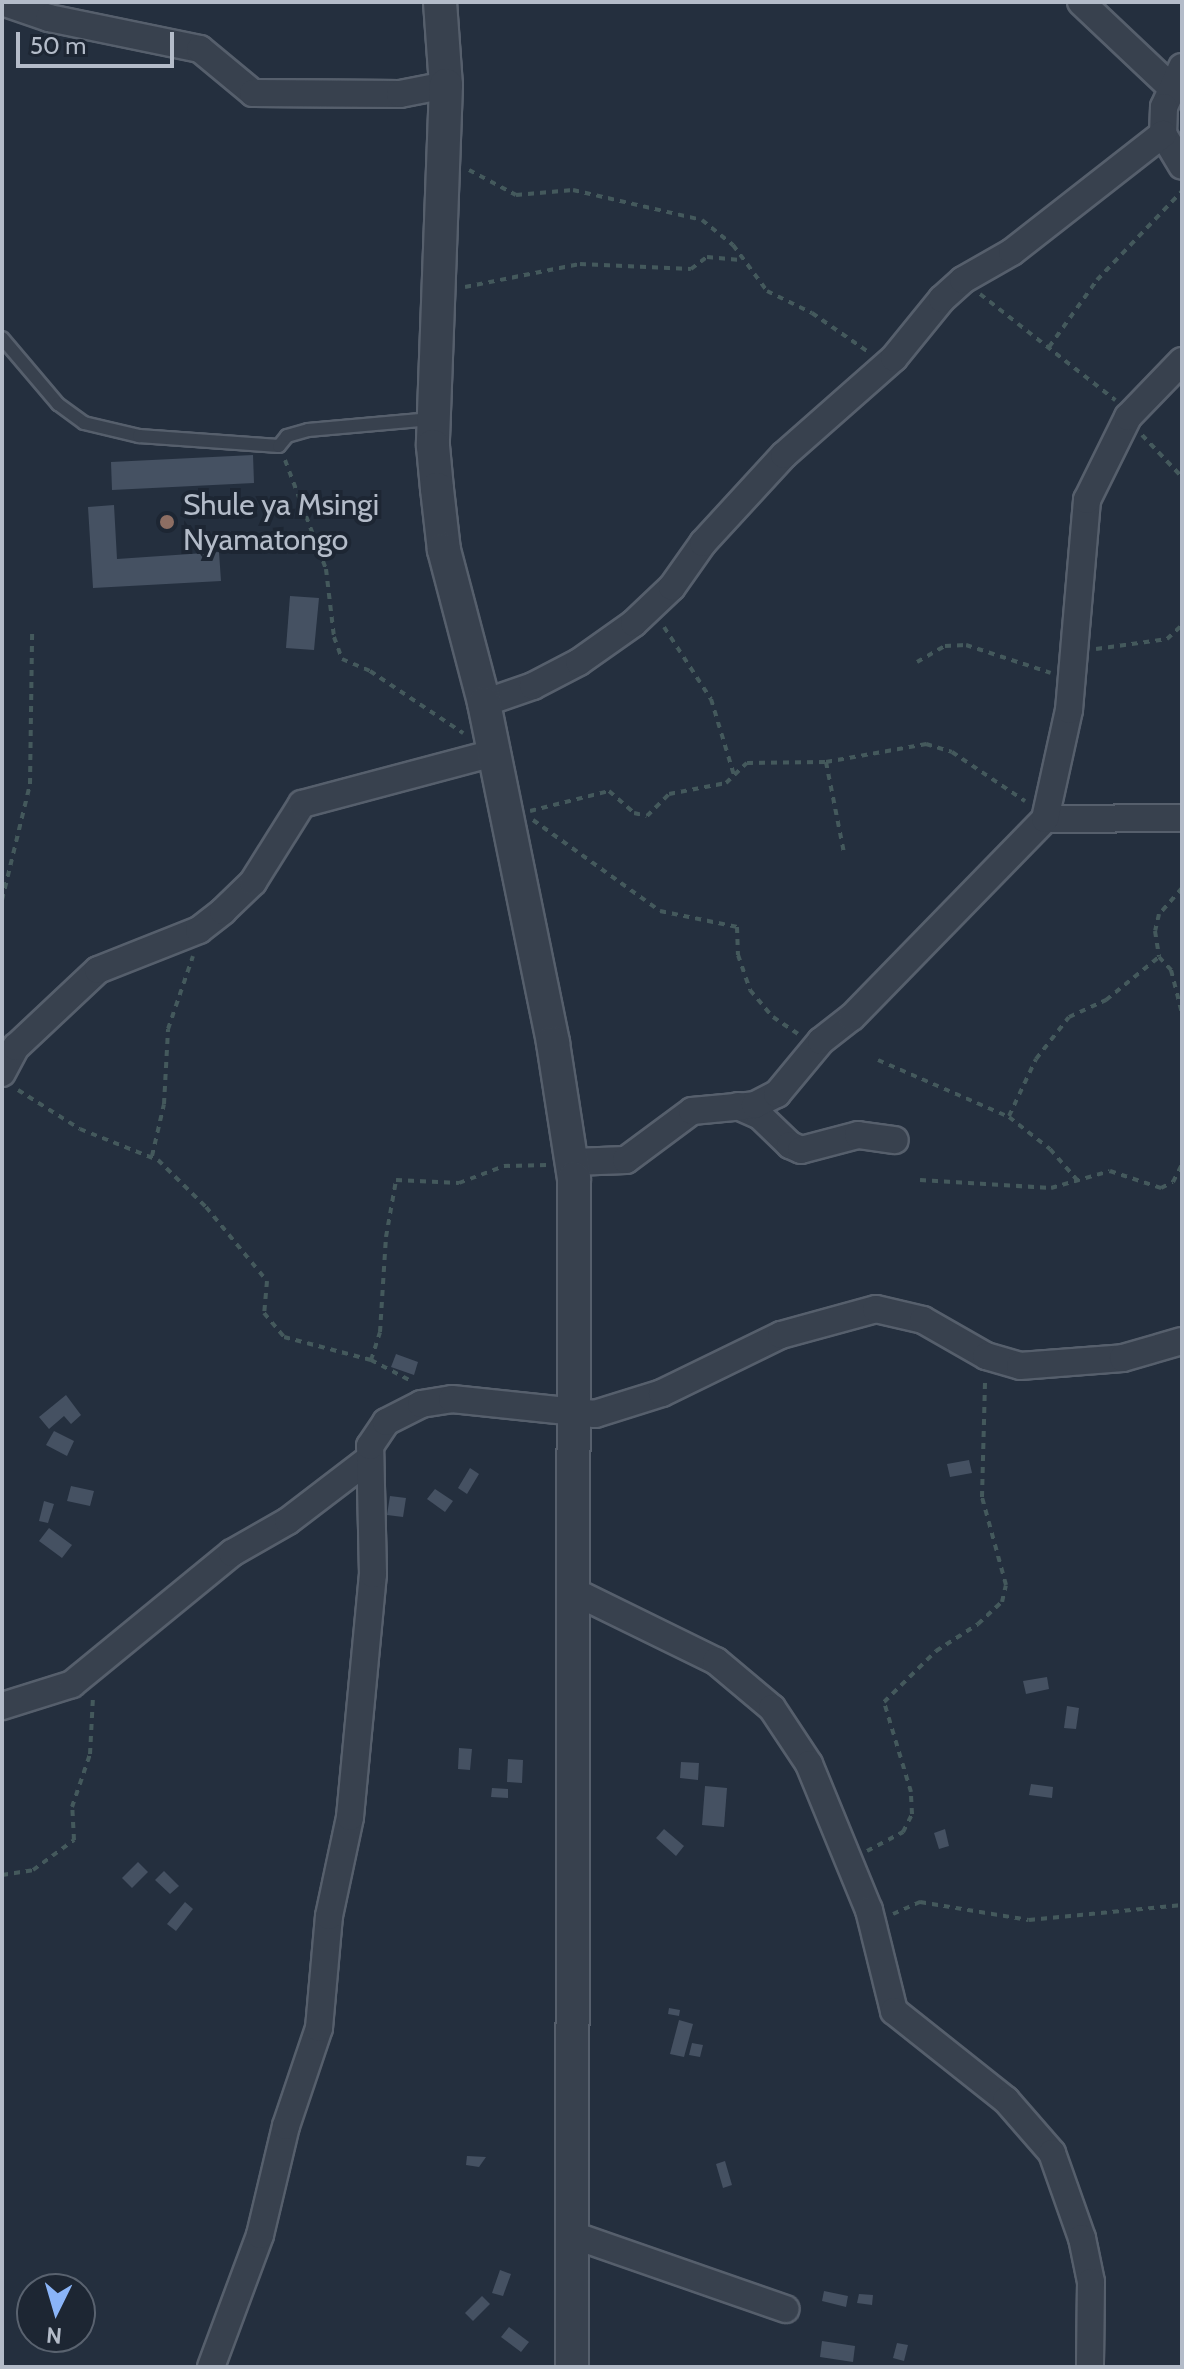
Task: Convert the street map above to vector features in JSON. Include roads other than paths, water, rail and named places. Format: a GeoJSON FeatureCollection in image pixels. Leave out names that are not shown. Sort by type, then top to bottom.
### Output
{"type":"FeatureCollection","features":[{"type":"Feature","properties":{"kind":"street"},"geometry":{"type":"LineString","coordinates":[[2,2],[49,18],[200,49],[253,93],[400,94],[446,85]]}},
{"type":"Feature","properties":{"kind":"street"},"geometry":{"type":"LineString","coordinates":[[440,2],[446,85],[437,284],[435,418],[444,550],[484,703],[490,756],[573,1162],[573,2235],[576,2365]]}},
{"type":"Feature","properties":{"kind":"street"},"geometry":{"type":"LineString","coordinates":[[484,703],[533,686],[579,662],[651,607],[784,455],[901,350],[963,280],[1012,252],[1163,134],[1176,77],[1081,2]]}},
{"type":"Feature","properties":{"kind":"street"},"geometry":{"type":"LineString","coordinates":[[1163,134],[1182,166]]}},
{"type":"Feature","properties":{"kind":"street"},"geometry":{"type":"LineString","coordinates":[[573,1162],[626,1160],[692,1111],[738,1106],[777,1094],[816,1047],[852,1017],[1045,819],[1072,670],[1087,500],[1128,417],[1182,361]]}},
{"type":"Feature","properties":{"kind":"street"},"geometry":{"type":"LineString","coordinates":[[7,1080],[16,1047],[98,970],[201,929],[253,882],[302,804],[490,756]]}},
{"type":"Feature","properties":{"kind":"street"},"geometry":{"type":"LineString","coordinates":[[1045,819],[1182,818]]}},
{"type":"Feature","properties":{"kind":"street"},"geometry":{"type":"LineString","coordinates":[[738,1106],[760,1116],[785,1142],[801,1150],[858,1135],[895,1140]]}},
{"type":"Feature","properties":{"kind":"street"},"geometry":{"type":"LineString","coordinates":[[211,2367],[260,2235],[286,2126],[319,2028],[329,1916],[350,1817],[373,1574],[375,1512],[369,1459],[375,1435],[402,1411],[452,1399],[595,1414],[644,1399],[781,1335],[876,1309],[923,1320],[986,1356],[1020,1366],[1075,1365],[1182,1341]]}},
{"type":"Feature","properties":{"kind":"street"},"geometry":{"type":"LineString","coordinates":[[2,1706],[72,1684],[232,1553],[288,1521],[369,1459]]}},
{"type":"Feature","properties":{"kind":"street"},"geometry":{"type":"LineString","coordinates":[[575,1592],[716,1661],[772,1708],[809,1764],[848,1857],[876,1928],[894,2011],[1006,2100],[1052,2153],[1082,2238],[1091,2282],[1090,2367]]}},
{"type":"Feature","properties":{"kind":"street"},"geometry":{"type":"LineString","coordinates":[[573,2235],[785,2309]]}},
{"type":"Feature","properties":{"kind":"lane"},"geometry":{"type":"LineString","coordinates":[[2,338],[58,404],[84,423],[139,436],[279,446],[287,436],[308,430],[435,418]]}},
{"type":"Feature","properties":{"kind":"place","name":"Shule ya Msingi Nyamatongo"},"geometry":{"type":"Point","coordinates":[167,522]}}]}
